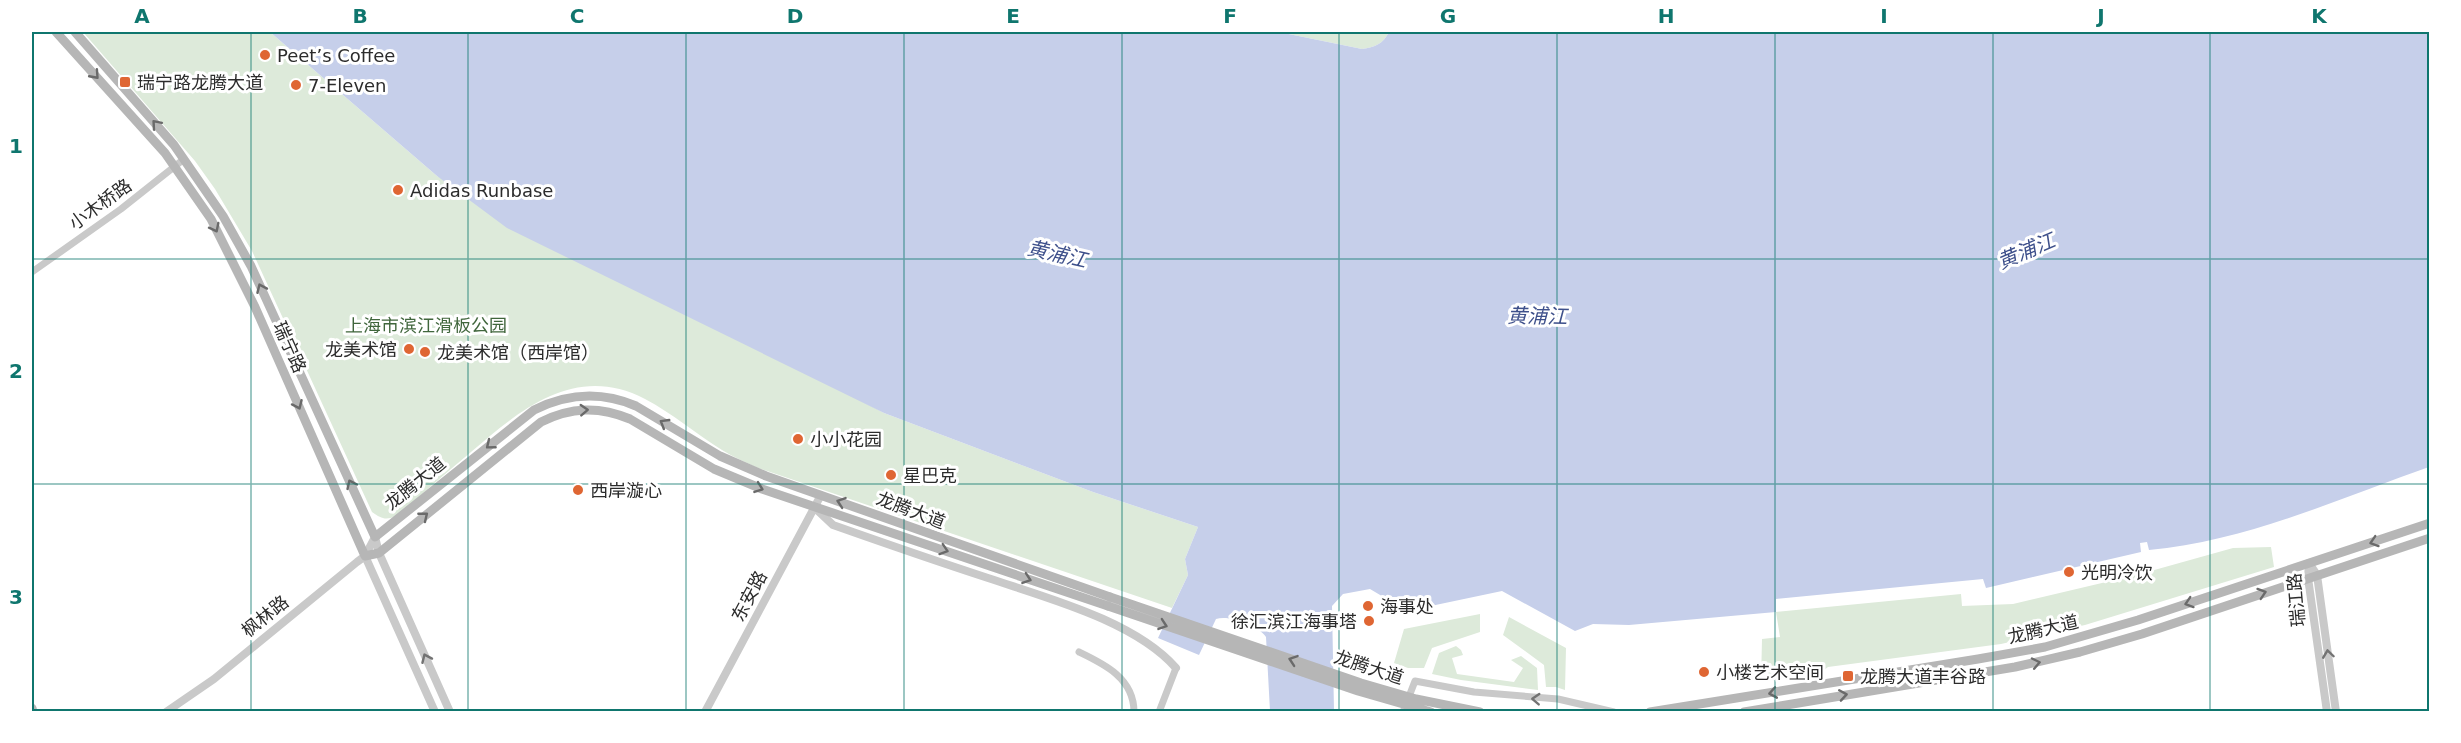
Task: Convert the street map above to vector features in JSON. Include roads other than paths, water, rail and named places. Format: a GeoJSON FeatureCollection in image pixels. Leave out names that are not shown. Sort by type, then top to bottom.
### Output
{"type":"FeatureCollection","features":[{"type":"Feature","properties":{"kind":"main road","name":"瑞宁路"},"geometry":{"type":"LineString","coordinates":[[56,32],[176,166],[211,219],[255,307],[365,556]]}},
{"type":"Feature","properties":{"kind":"main road","name":"瑞宁路"},"geometry":{"type":"LineString","coordinates":[[75,32],[184,159],[223,216],[251,267],[375,537]]}},
{"type":"Feature","properties":{"kind":"main road","name":"龙腾大道"},"geometry":{"type":"LineString","coordinates":[[375,537],[534,410],[549,402],[579,395],[607,397],[636,406],[720,456],[766,476],[821,495],[973,555],[1358,692],[1431,711]]}},
{"type":"Feature","properties":{"kind":"main road","name":"龙腾大道"},"geometry":{"type":"LineString","coordinates":[[365,556],[379,553],[529,430],[554,415],[581,409],[618,413],[714,468],[762,489],[815,508],[973,555],[1361,683],[1416,699],[1480,711]]}},
{"type":"Feature","properties":{"kind":"main road","name":"龙腾大道"},"geometry":{"type":"LineString","coordinates":[[1650,711],[2045,647],[2109,629],[2430,523]]}},
{"type":"Feature","properties":{"kind":"main road","name":"龙腾大道"},"geometry":{"type":"LineString","coordinates":[[1744,711],[2048,660],[2132,637],[2430,538]]}},
{"type":"Feature","properties":{"kind":"street","name":"小木桥路"},"geometry":{"type":"LineString","coordinates":[[32,272],[121,209],[184,159]]}},
{"type":"Feature","properties":{"kind":"street","name":"东安路"},"geometry":{"type":"LineString","coordinates":[[705,711],[821,495]]}},
{"type":"Feature","properties":{"kind":"street"},"geometry":{"type":"LineString","coordinates":[[815,508],[833,525],[1035,594],[1128,629],[1166,656],[1176,668],[1159,711]]}},
{"type":"Feature","properties":{"kind":"street","name":"瑞宁路"},"geometry":{"type":"LineString","coordinates":[[375,537],[379,553],[450,711]]}},
{"type":"Feature","properties":{"kind":"street","name":"枫林路"},"geometry":{"type":"LineString","coordinates":[[166,711],[214,679],[365,556],[375,537]]}},
{"type":"Feature","properties":{"kind":"street","name":"瑞宁路"},"geometry":{"type":"LineString","coordinates":[[365,556],[435,711]]}},
{"type":"Feature","properties":{"kind":"street","name":"瑞江路"},"geometry":{"type":"LineString","coordinates":[[2309,563],[2337,711]]}},
{"type":"Feature","properties":{"kind":"street","name":"瑞江路"},"geometry":{"type":"LineString","coordinates":[[2312,577],[2326,711]]}},
{"type":"Feature","properties":{"kind":"street"},"geometry":{"type":"LineString","coordinates":[[1079,652],[1110,667],[1124,682],[1134,703],[1134,711]]}},
{"type":"Feature","properties":{"kind":"street"},"geometry":{"type":"LineString","coordinates":[[1403,711],[1415,681],[1519,698],[1558,699],[1614,711]]}},
{"type":"Feature","properties":{"kind":"water","name":"黄浦江"},"geometry":{"type":"Polygon","coordinates":[[[270,32],[1279,32],[1362,49],[1378,44],[1389,32],[2429,32],[2429,467],[2292,517],[2222,538],[2149,550],[2147,542],[2140,543],[2141,552],[1986,588],[1983,579],[1776,599],[1776,612],[1629,625],[1593,624],[1575,631],[1502,591],[1407,611],[1370,589],[1343,594],[1332,606],[1334,711],[1270,711],[1266,637],[1257,629],[1229,618],[1216,619],[1199,655],[1158,638],[1188,575],[1185,559],[1198,527],[1093,492],[884,413],[507,228],[437,176],[270,32]]]}},
{"type":"Feature","properties":{"kind":"place","name":"Peet’s Coffee"},"geometry":{"type":"Point","coordinates":[265,55]}},
{"type":"Feature","properties":{"kind":"place","name":"瑞宁路龙腾大道"},"geometry":{"type":"Point","coordinates":[125,82]}},
{"type":"Feature","properties":{"kind":"place","name":"7-Eleven"},"geometry":{"type":"Point","coordinates":[296,85]}},
{"type":"Feature","properties":{"kind":"place","name":"Adidas Runbase"},"geometry":{"type":"Point","coordinates":[398,190]}},
{"type":"Feature","properties":{"kind":"place","name":"龙美术馆"},"geometry":{"type":"Point","coordinates":[409,349]}},
{"type":"Feature","properties":{"kind":"place","name":"龙美术馆（西岸馆）"},"geometry":{"type":"Point","coordinates":[425,352]}},
{"type":"Feature","properties":{"kind":"place","name":"小小花园"},"geometry":{"type":"Point","coordinates":[798,439]}},
{"type":"Feature","properties":{"kind":"place","name":"星巴克"},"geometry":{"type":"Point","coordinates":[891,475]}},
{"type":"Feature","properties":{"kind":"place","name":"西岸漩心"},"geometry":{"type":"Point","coordinates":[578,490]}},
{"type":"Feature","properties":{"kind":"place","name":"光明冷饮"},"geometry":{"type":"Point","coordinates":[2069,572]}},
{"type":"Feature","properties":{"kind":"place","name":"海事处"},"geometry":{"type":"Point","coordinates":[1368,606]}},
{"type":"Feature","properties":{"kind":"place","name":"徐汇滨江海事塔"},"geometry":{"type":"Point","coordinates":[1369,621]}},
{"type":"Feature","properties":{"kind":"place","name":"小楼艺术空间"},"geometry":{"type":"Point","coordinates":[1704,672]}},
{"type":"Feature","properties":{"kind":"place","name":"龙腾大道丰谷路"},"geometry":{"type":"Point","coordinates":[1848,676]}},
{"type":"Feature","properties":{"kind":"park label","name":"上海市滨江滑板公园"},"geometry":{"type":"Point","coordinates":[426,325]}}]}
